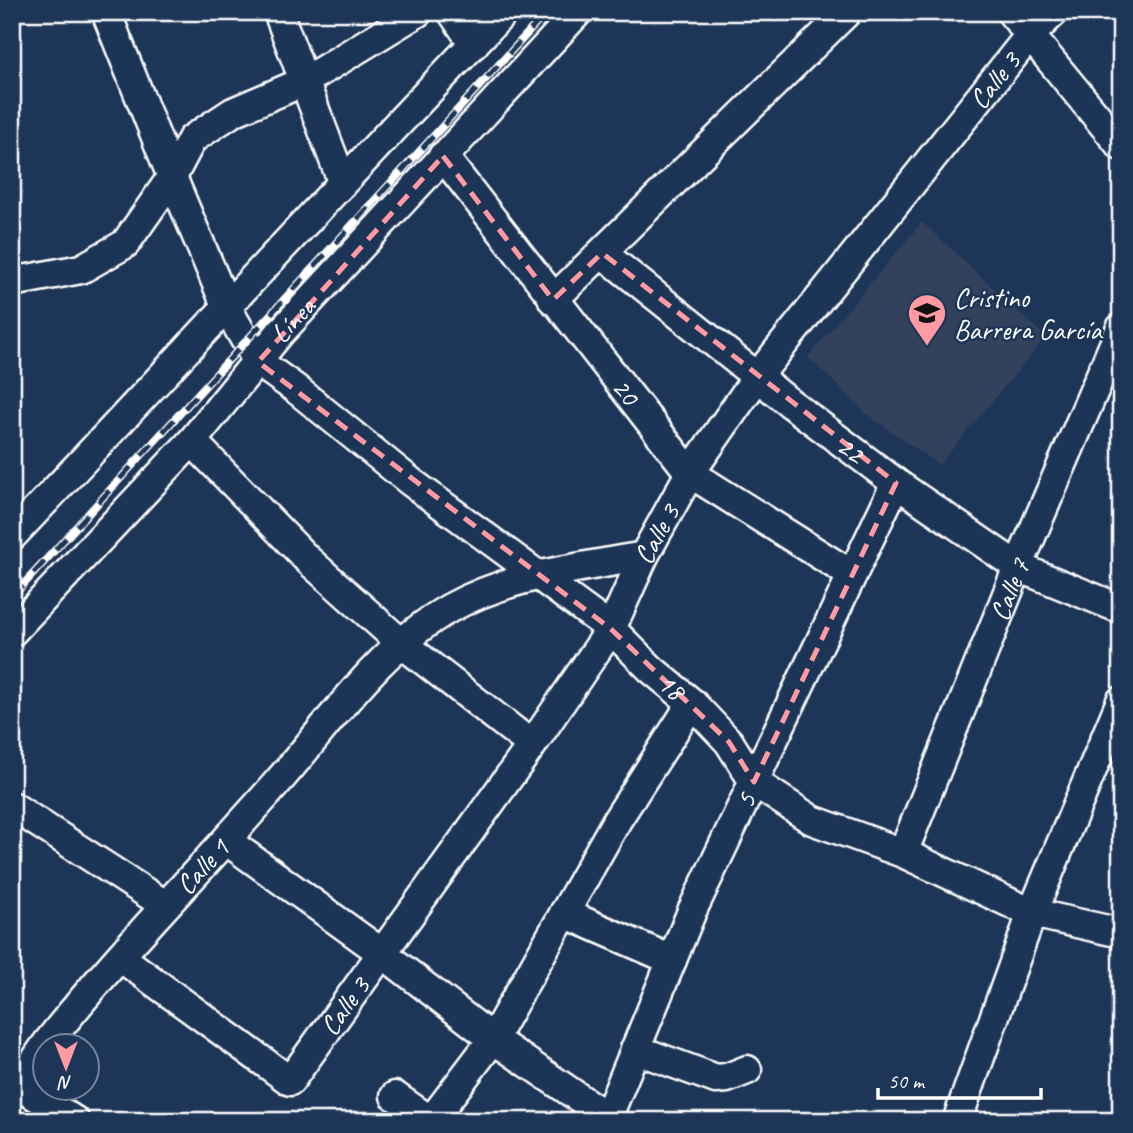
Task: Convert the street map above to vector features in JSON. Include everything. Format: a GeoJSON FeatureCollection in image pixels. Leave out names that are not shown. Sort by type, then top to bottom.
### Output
{"type":"FeatureCollection","features":[{"type":"Feature","properties":{"kind":"street"},"geometry":{"type":"LineString","coordinates":[[106,12],[228,308],[258,362]]}},
{"type":"Feature","properties":{"kind":"street"},"geometry":{"type":"LineString","coordinates":[[278,12],[342,181]]}},
{"type":"Feature","properties":{"kind":"street"},"geometry":{"type":"LineString","coordinates":[[12,282],[81,269],[125,244],[172,177],[192,139],[233,112],[305,82],[418,12]]}},
{"type":"Feature","properties":{"kind":"street"},"geometry":{"type":"LineString","coordinates":[[452,12],[474,44]]}},
{"type":"Feature","properties":{"kind":"street","name":"Línea"},"geometry":{"type":"LineString","coordinates":[[12,536],[228,308],[342,181],[504,12]]}},
{"type":"Feature","properties":{"kind":"street","name":"Línea"},"geometry":{"type":"LineString","coordinates":[[12,632],[192,441],[279,334],[578,12]]}},
{"type":"Feature","properties":{"kind":"street"},"geometry":{"type":"LineString","coordinates":[[553,300],[847,12]]}},
{"type":"Feature","properties":{"kind":"street"},"geometry":{"type":"LineString","coordinates":[[1012,12],[1121,146]]}},
{"type":"Feature","properties":{"kind":"street","name":"Calle 3"},"geometry":{"type":"LineString","coordinates":[[120,957],[290,1082],[532,745],[611,629],[644,556],[690,473],[757,377],[1030,36],[1054,12]]}},
{"type":"Feature","properties":{"kind":"street","name":"20"},"geometry":{"type":"LineString","coordinates":[[443,156],[690,473],[852,575]]}},
{"type":"Feature","properties":{"kind":"street","name":"22"},"geometry":{"type":"LineString","coordinates":[[602,253],[757,377],[896,483],[1018,567],[1121,609]]}},
{"type":"Feature","properties":{"kind":"street","name":"Calle 7"},"geometry":{"type":"LineString","coordinates":[[903,853],[1018,567],[1121,328]]}},
{"type":"Feature","properties":{"kind":"street","name":"18"},"geometry":{"type":"LineString","coordinates":[[258,362],[411,482],[611,629],[729,742],[754,782],[812,820],[903,853],[1032,913],[1121,933]]}},
{"type":"Feature","properties":{"kind":"street"},"geometry":{"type":"LineString","coordinates":[[192,441],[307,559],[400,642],[532,745]]}},
{"type":"Feature","properties":{"kind":"street","name":"5"},"geometry":{"type":"LineString","coordinates":[[609,1120],[635,1049],[712,868],[896,483]]}},
{"type":"Feature","properties":{"kind":"street","name":"Calle 1"},"geometry":{"type":"LineString","coordinates":[[15,1087],[45,1046],[120,957],[165,905],[227,841],[400,642],[453,606],[501,585],[644,556]]}},
{"type":"Feature","properties":{"kind":"street"},"geometry":{"type":"LineString","coordinates":[[395,1096],[431,1121],[493,1039],[617,820],[692,704]]}},
{"type":"Feature","properties":{"kind":"street"},"geometry":{"type":"LineString","coordinates":[[957,1121],[1032,913],[1117,718]]}},
{"type":"Feature","properties":{"kind":"street"},"geometry":{"type":"LineString","coordinates":[[12,806],[165,905]]}},
{"type":"Feature","properties":{"kind":"street"},"geometry":{"type":"LineString","coordinates":[[227,841],[382,953],[493,1039],[609,1120]]}},
{"type":"Feature","properties":{"kind":"street"},"geometry":{"type":"LineString","coordinates":[[564,913],[672,960]]}},
{"type":"Feature","properties":{"kind":"street"},"geometry":{"type":"LineString","coordinates":[[635,1049],[716,1079],[727,1078],[747,1070]]}},
{"type":"Feature","properties":{"kind":"street"},"geometry":{"type":"LineString","coordinates":[[15,1087],[75,1121]]}},
{"type":"Feature","properties":{"kind":"highlighted area"},"geometry":{"type":"Polygon","coordinates":[[[443,156],[553,300],[602,253],[896,483],[754,782],[729,742],[611,629],[258,362],[443,156]]]}},
{"type":"Feature","properties":{"kind":"shaded area","name":"Cristino Barrera García"},"geometry":{"type":"Polygon","coordinates":[[[922,222],[1046,337],[939,465],[869,416],[808,357],[922,222]]]}},
{"type":"Feature","properties":{"kind":"railway"},"geometry":{"type":"LineString","coordinates":[[12,597],[547,12]]}},
{"type":"Feature","properties":{"kind":"place","name":"Cristino Barrera García"},"geometry":{"type":"Point","coordinates":[927,347]}}]}
